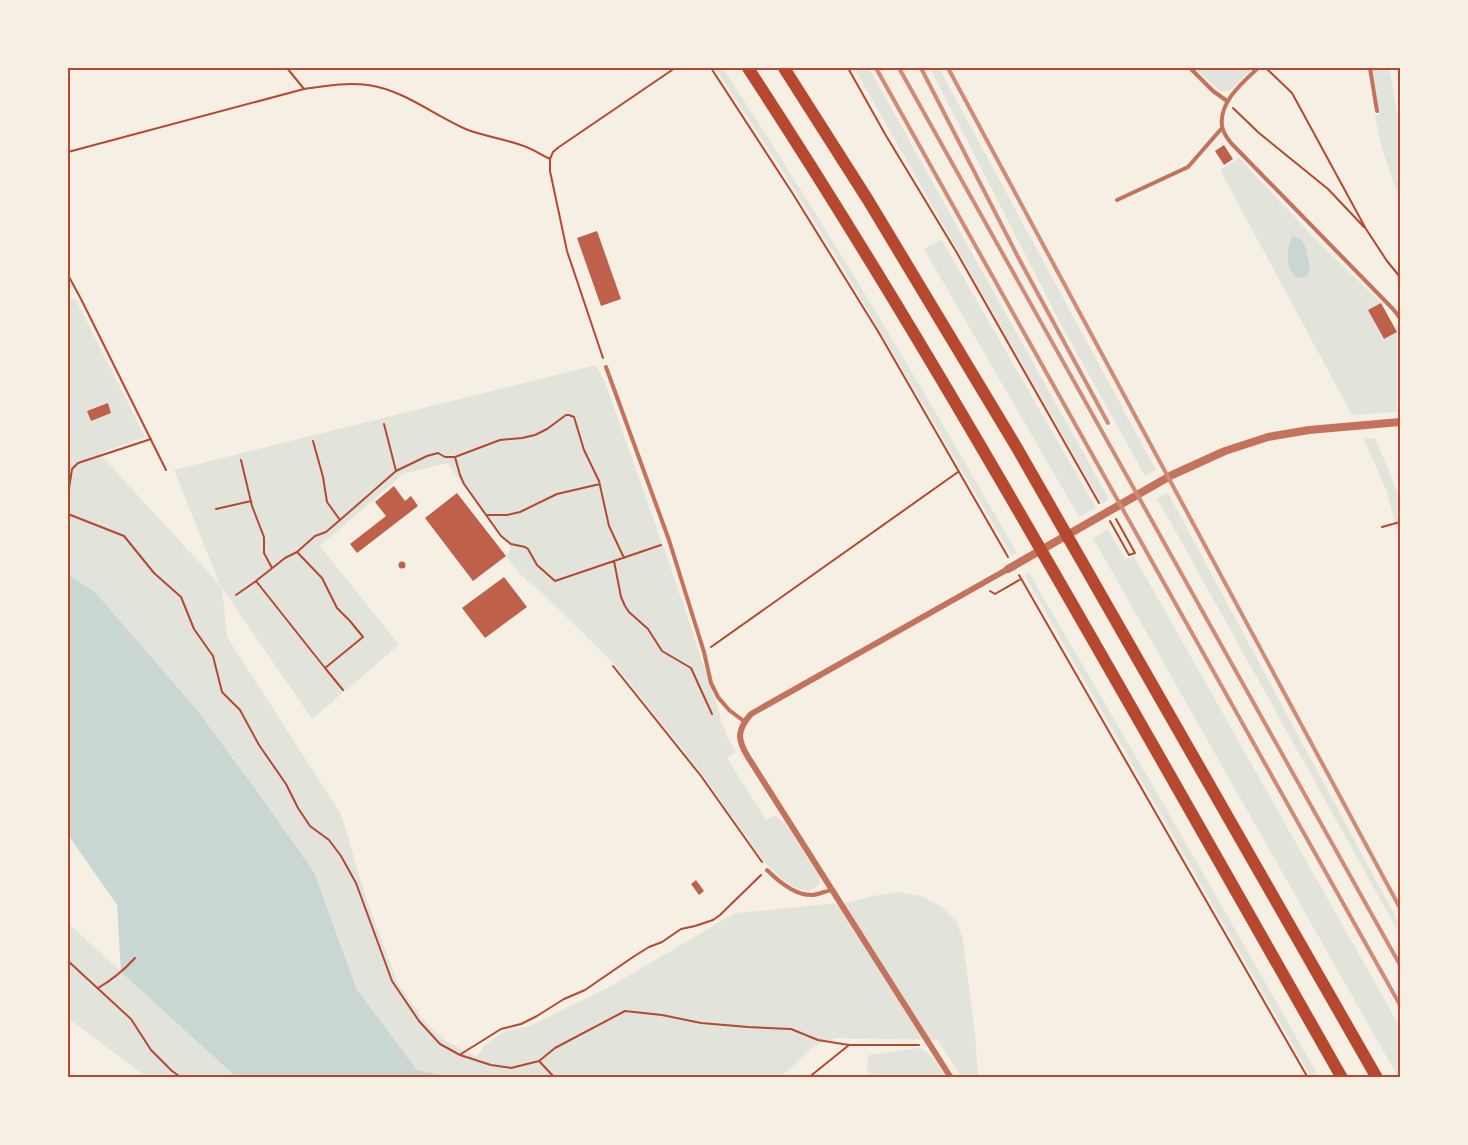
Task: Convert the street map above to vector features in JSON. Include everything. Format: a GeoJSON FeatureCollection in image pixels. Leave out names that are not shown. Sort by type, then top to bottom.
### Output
{"type":"FeatureCollection","features":[{"type":"Feature","properties":{"kind":"highway"},"geometry":{"type":"LineString","coordinates":[[748,68],[842,216],[949,392],[1342,1077]]}},
{"type":"Feature","properties":{"kind":"highway"},"geometry":{"type":"LineString","coordinates":[[784,68],[868,200],[1017,448],[1377,1077]]}},
{"type":"Feature","properties":{"kind":"street"},"geometry":{"type":"LineString","coordinates":[[951,1077],[740,745],[740,735],[745,722],[752,714],[1172,475],[1225,451],[1268,437],[1328,427],[1401,422]]}},
{"type":"Feature","properties":{"kind":"lane"},"geometry":{"type":"LineString","coordinates":[[1190,68],[1213,91],[1227,101]]}},
{"type":"Feature","properties":{"kind":"lane"},"geometry":{"type":"LineString","coordinates":[[1258,68],[1227,101],[1222,128],[1231,143],[1401,318]]}},
{"type":"Feature","properties":{"kind":"lane"},"geometry":{"type":"LineString","coordinates":[[1370,68],[1377,111]]}},
{"type":"Feature","properties":{"kind":"lane"},"geometry":{"type":"LineString","coordinates":[[1117,200],[1188,167],[1222,128]]}},
{"type":"Feature","properties":{"kind":"lane"},"geometry":{"type":"LineString","coordinates":[[606,367],[670,542],[711,682],[718,697],[729,710],[745,722]]}},
{"type":"Feature","properties":{"kind":"lane"},"geometry":{"type":"LineString","coordinates":[[768,870],[783,884],[796,891],[812,895],[833,889]]}},
{"type":"Feature","properties":{"kind":"path"},"geometry":{"type":"LineString","coordinates":[[287,68],[304,89]]}},
{"type":"Feature","properties":{"kind":"path"},"geometry":{"type":"LineString","coordinates":[[606,367],[567,251],[549,165],[550,159],[559,147],[675,68]]}},
{"type":"Feature","properties":{"kind":"path"},"geometry":{"type":"LineString","coordinates":[[848,68],[957,253],[1100,505]]}},
{"type":"Feature","properties":{"kind":"path"},"geometry":{"type":"LineString","coordinates":[[1265,68],[1292,93],[1366,229],[1387,261],[1401,277]]}},
{"type":"Feature","properties":{"kind":"path"},"geometry":{"type":"LineString","coordinates":[[68,152],[304,89],[344,84],[382,88],[409,99],[461,127],[529,148],[550,159]]}},
{"type":"Feature","properties":{"kind":"path"},"geometry":{"type":"LineString","coordinates":[[1227,101],[1259,134],[1328,189],[1366,229]]}},
{"type":"Feature","properties":{"kind":"path"},"geometry":{"type":"LineString","coordinates":[[68,275],[166,470]]}},
{"type":"Feature","properties":{"kind":"path"},"geometry":{"type":"LineString","coordinates":[[236,596],[291,554],[297,552],[315,536],[326,532],[396,471],[438,453],[446,457],[455,457],[500,440],[535,435],[566,415],[574,417],[584,450],[600,484],[609,526],[624,558]]}},
{"type":"Feature","properties":{"kind":"path"},"geometry":{"type":"LineString","coordinates":[[384,424],[396,471]]}},
{"type":"Feature","properties":{"kind":"path"},"geometry":{"type":"LineString","coordinates":[[68,495],[72,470],[78,463],[150,439]]}},
{"type":"Feature","properties":{"kind":"path"},"geometry":{"type":"LineString","coordinates":[[313,441],[327,502],[340,520]]}},
{"type":"Feature","properties":{"kind":"path"},"geometry":{"type":"LineString","coordinates":[[455,457],[464,484],[486,515],[507,541],[515,546],[528,549],[537,565],[555,581],[670,542]]}},
{"type":"Feature","properties":{"kind":"path"},"geometry":{"type":"LineString","coordinates":[[241,460],[251,501],[264,537],[264,553],[272,568]]}},
{"type":"Feature","properties":{"kind":"path"},"geometry":{"type":"LineString","coordinates":[[704,652],[958,472]]}},
{"type":"Feature","properties":{"kind":"path"},"geometry":{"type":"LineString","coordinates":[[486,515],[507,515],[520,512],[557,494],[600,484]]}},
{"type":"Feature","properties":{"kind":"path"},"geometry":{"type":"LineString","coordinates":[[216,509],[251,501]]}},
{"type":"Feature","properties":{"kind":"path"},"geometry":{"type":"LineString","coordinates":[[68,514],[124,536],[154,573],[181,597],[194,629],[213,656],[222,692],[240,710],[259,745],[286,784],[310,826],[329,840],[341,856],[356,883],[392,981],[419,1022],[440,1044],[460,1055],[490,1065],[511,1068],[539,1061],[555,1048],[625,1011],[662,1015],[701,1023],[791,1029],[818,1040],[849,1045],[931,1045]]}},
{"type":"Feature","properties":{"kind":"path"},"geometry":{"type":"LineString","coordinates":[[1106,515],[1129,555],[1135,553],[1116,519]]}},
{"type":"Feature","properties":{"kind":"path"},"geometry":{"type":"LineString","coordinates":[[1382,527],[1401,522]]}},
{"type":"Feature","properties":{"kind":"path"},"geometry":{"type":"LineString","coordinates":[[297,552],[322,578],[337,608],[363,637],[325,668]]}},
{"type":"Feature","properties":{"kind":"path"},"geometry":{"type":"LineString","coordinates":[[614,561],[625,606],[648,629],[662,651],[691,668],[712,714]]}},
{"type":"Feature","properties":{"kind":"path"},"geometry":{"type":"LineString","coordinates":[[990,591],[995,594],[1021,579]]}},
{"type":"Feature","properties":{"kind":"path"},"geometry":{"type":"LineString","coordinates":[[256,581],[343,690]]}},
{"type":"Feature","properties":{"kind":"path"},"geometry":{"type":"LineString","coordinates":[[460,1055],[501,1029],[521,1024],[564,999],[585,990],[633,957],[681,929],[713,920],[768,870],[701,776],[613,666]]}},
{"type":"Feature","properties":{"kind":"path"},"geometry":{"type":"LineString","coordinates":[[98,988],[116,976],[135,958]]}},
{"type":"Feature","properties":{"kind":"path"},"geometry":{"type":"LineString","coordinates":[[68,961],[131,1019],[152,1050],[171,1071],[182,1077]]}},
{"type":"Feature","properties":{"kind":"path"},"geometry":{"type":"LineString","coordinates":[[808,1077],[849,1045]]}},
{"type":"Feature","properties":{"kind":"path"},"geometry":{"type":"LineString","coordinates":[[539,1061],[555,1077]]}},
{"type":"Feature","properties":{"kind":"shaded area"},"geometry":{"type":"Polygon","coordinates":[[[715,68],[723,68],[837,247],[1017,553],[1012,556],[837,258],[715,68]]]}},
{"type":"Feature","properties":{"kind":"shaded area"},"geometry":{"type":"Polygon","coordinates":[[[854,68],[869,68],[1109,499],[1102,504],[854,68]]]}},
{"type":"Feature","properties":{"kind":"shaded area"},"geometry":{"type":"Polygon","coordinates":[[[930,68],[939,68],[1156,470],[1145,476],[1058,319],[930,68]]]}},
{"type":"Feature","properties":{"kind":"shaded area"},"geometry":{"type":"Polygon","coordinates":[[[1195,68],[1252,68],[1230,91],[1220,91],[1195,68]]]}},
{"type":"Feature","properties":{"kind":"shaded area"},"geometry":{"type":"Polygon","coordinates":[[[1373,68],[1389,68],[1400,128],[1400,202],[1382,148],[1375,116],[1379,115],[1373,68]]]}},
{"type":"Feature","properties":{"kind":"shaded area"},"geometry":{"type":"Polygon","coordinates":[[[1239,158],[1319,243],[1381,303],[1369,310],[1383,339],[1397,332],[1397,412],[1352,415],[1220,170],[1239,158]]]}},
{"type":"Feature","properties":{"kind":"shaded area"},"geometry":{"type":"Polygon","coordinates":[[[1292,236],[1301,240],[1305,247],[1310,265],[1306,277],[1298,278],[1288,263],[1292,236]]]}},
{"type":"Feature","properties":{"kind":"shaded area"},"geometry":{"type":"Polygon","coordinates":[[[942,240],[1096,508],[1079,517],[924,249],[942,240]]]}},
{"type":"Feature","properties":{"kind":"shaded area"},"geometry":{"type":"Polygon","coordinates":[[[75,298],[145,437],[99,453],[220,585],[174,470],[596,365],[606,385],[683,603],[727,737],[736,752],[727,758],[766,820],[776,815],[786,825],[819,876],[818,886],[815,888],[808,890],[793,886],[767,865],[699,770],[615,665],[522,576],[506,556],[511,548],[447,463],[403,474],[320,546],[399,645],[312,719],[222,588],[227,637],[341,814],[366,898],[398,984],[427,1024],[446,1041],[477,1057],[483,1047],[506,1031],[530,1026],[611,986],[735,913],[850,902],[898,892],[921,896],[942,907],[957,922],[963,940],[978,1077],[961,1077],[938,1040],[835,1038],[814,1046],[779,1077],[451,1078],[417,1071],[357,990],[314,872],[197,710],[95,592],[68,574],[68,301],[75,298]]]}},
{"type":"Feature","properties":{"kind":"shaded area"},"geometry":{"type":"Polygon","coordinates":[[[1375,438],[1400,498],[1400,543],[1387,492],[1364,439],[1375,438]]]}},
{"type":"Feature","properties":{"kind":"shaded area"},"geometry":{"type":"Polygon","coordinates":[[[1168,493],[1400,925],[1400,935],[1157,498],[1168,493]]]}},
{"type":"Feature","properties":{"kind":"shaded area"},"geometry":{"type":"Polygon","coordinates":[[[1108,529],[1125,559],[1134,556],[1400,1027],[1400,1077],[1093,538],[1108,529]]]}},
{"type":"Feature","properties":{"kind":"shaded area"},"geometry":{"type":"Polygon","coordinates":[[[1029,573],[1319,1077],[1311,1077],[1024,575],[1029,573]]]}},
{"type":"Feature","properties":{"kind":"shaded area"},"geometry":{"type":"Polygon","coordinates":[[[68,574],[95,592],[197,710],[314,872],[357,990],[417,1070],[451,1077],[236,1077],[121,972],[117,905],[68,836],[68,574]]]}},
{"type":"Feature","properties":{"kind":"shaded area"},"geometry":{"type":"Polygon","coordinates":[[[68,923],[236,1077],[143,1077],[145,1076],[68,1018],[68,923]]]}},
{"type":"Feature","properties":{"kind":"shaded area"},"geometry":{"type":"Polygon","coordinates":[[[919,1048],[931,1056],[945,1077],[874,1077],[866,1069],[869,1055],[919,1048]]]}},
{"type":"Feature","properties":{"kind":"building"},"geometry":{"type":"Polygon","coordinates":[[[1224,145],[1233,159],[1224,165],[1215,151],[1224,145]]]}},
{"type":"Feature","properties":{"kind":"building"},"geometry":{"type":"Polygon","coordinates":[[[597,231],[621,299],[601,306],[577,238],[597,231]]]}},
{"type":"Feature","properties":{"kind":"building"},"geometry":{"type":"Polygon","coordinates":[[[1381,303],[1397,332],[1384,339],[1368,310],[1381,303]]]}},
{"type":"Feature","properties":{"kind":"building"},"geometry":{"type":"Polygon","coordinates":[[[108,403],[111,413],[91,421],[87,411],[108,403]]]}},
{"type":"Feature","properties":{"kind":"building"},"geometry":{"type":"Polygon","coordinates":[[[394,486],[405,501],[411,496],[418,506],[357,553],[350,544],[386,516],[375,502],[394,486]]]}},
{"type":"Feature","properties":{"kind":"building"},"geometry":{"type":"Polygon","coordinates":[[[457,493],[506,556],[473,581],[425,518],[457,493]]]}},
{"type":"Feature","properties":{"kind":"building"},"geometry":{"type":"Polygon","coordinates":[[[402,561],[406,565],[402,569],[398,565],[402,561]]]}},
{"type":"Feature","properties":{"kind":"building"},"geometry":{"type":"Polygon","coordinates":[[[504,577],[527,607],[485,638],[462,608],[504,577]]]}},
{"type":"Feature","properties":{"kind":"building"},"geometry":{"type":"Polygon","coordinates":[[[696,880],[704,891],[699,895],[691,884],[696,880]]]}},
{"type":"Feature","properties":{"kind":"railway"},"geometry":{"type":"LineString","coordinates":[[876,68],[1400,1005]]}},
{"type":"Feature","properties":{"kind":"railway"},"geometry":{"type":"LineString","coordinates":[[899,68],[1400,965]]}},
{"type":"Feature","properties":{"kind":"railway"},"geometry":{"type":"LineString","coordinates":[[921,68],[1018,257],[1108,423]]}},
{"type":"Feature","properties":{"kind":"railway"},"geometry":{"type":"LineString","coordinates":[[948,68],[1400,908]]}}]}
